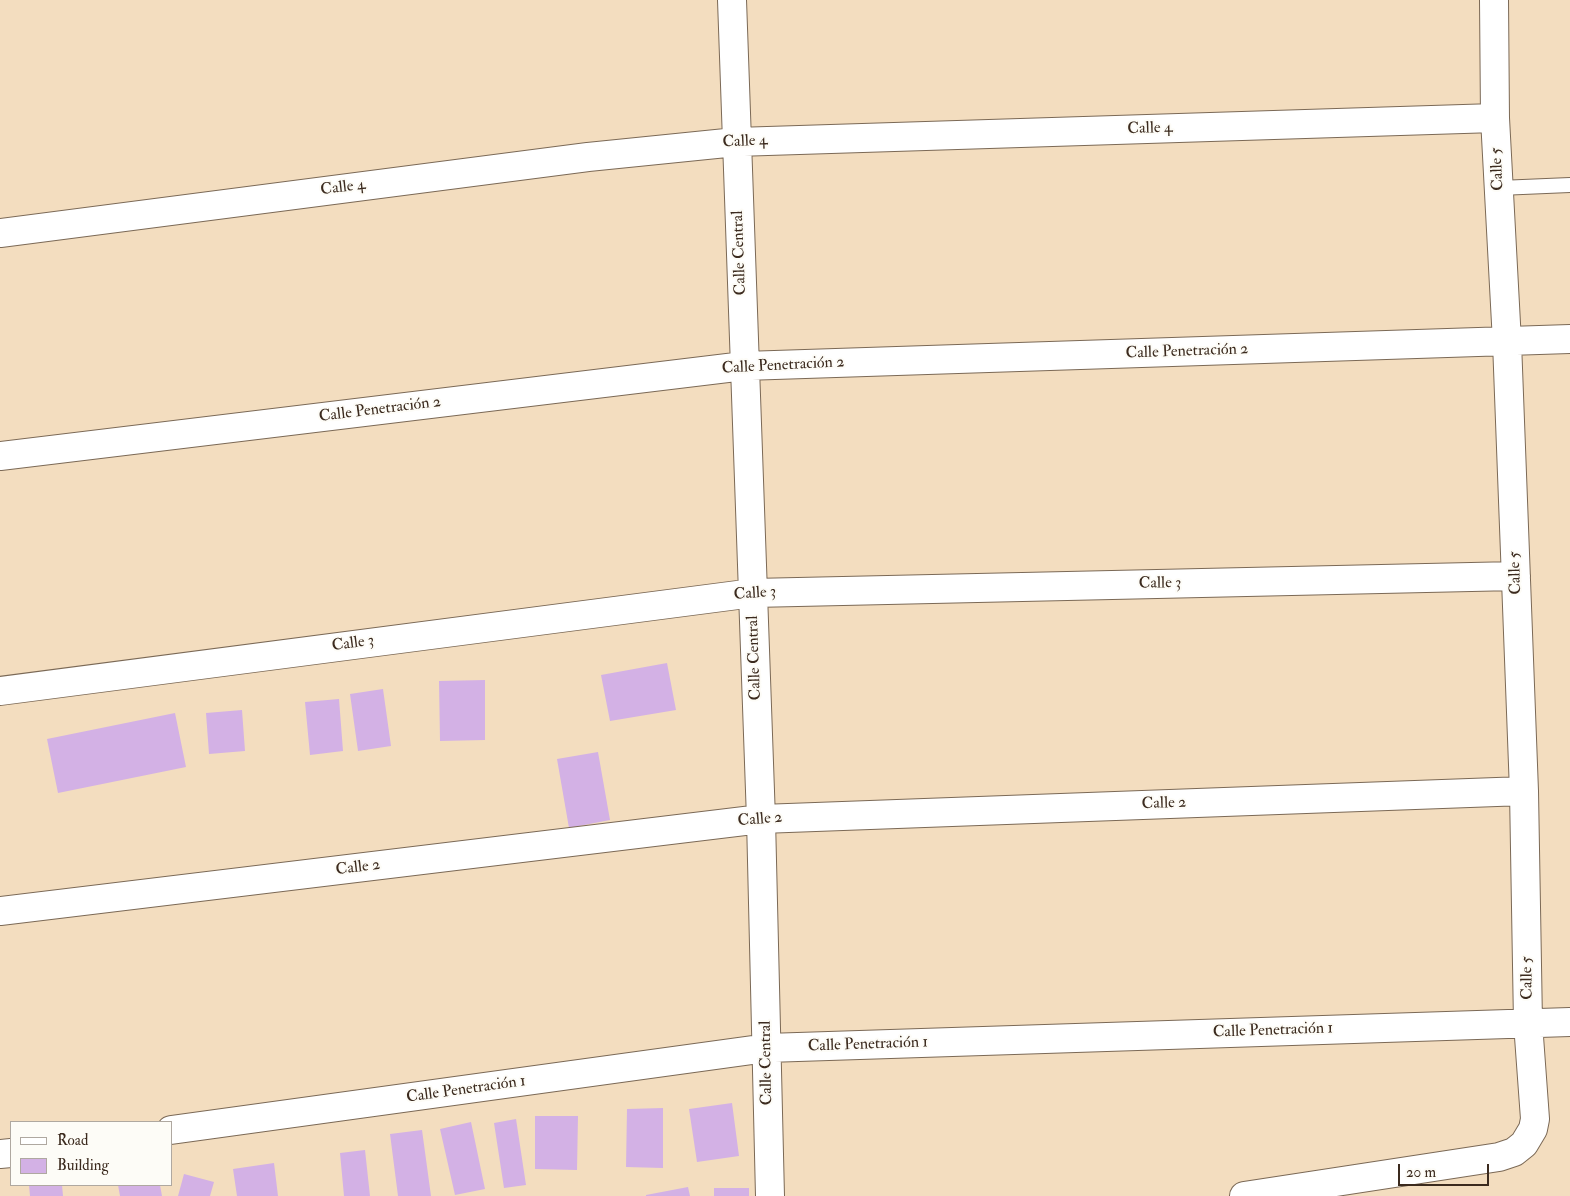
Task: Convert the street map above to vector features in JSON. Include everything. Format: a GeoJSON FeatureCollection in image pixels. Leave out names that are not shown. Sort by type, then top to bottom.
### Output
{"type":"FeatureCollection","features":[{"type":"Feature","properties":{"kind":"street","name":"Calle Central"},"geometry":{"type":"LineString","coordinates":[[732,0],[761,818],[770,1196]]}},
{"type":"Feature","properties":{"kind":"street","name":"Calle 5"},"geometry":{"type":"LineString","coordinates":[[1244,1196],[1500,1157],[1514,1152],[1524,1144],[1533,1129],[1535,1119],[1528,1023],[1524,791],[1507,342],[1496,118],[1494,0]]}},
{"type":"Feature","properties":{"kind":"street","name":"Calle 4"},"geometry":{"type":"LineString","coordinates":[[0,233],[588,157],[736,142],[1496,118]]}},
{"type":"Feature","properties":{"kind":"street","name":"Calle Penetración 2"},"geometry":{"type":"LineString","coordinates":[[0,456],[744,366],[1570,339]]}},
{"type":"Feature","properties":{"kind":"street","name":"Calle 3"},"geometry":{"type":"LineString","coordinates":[[0,690],[753,593],[1516,576]]}},
{"type":"Feature","properties":{"kind":"street","name":"Calle 2"},"geometry":{"type":"LineString","coordinates":[[0,911],[761,818],[1524,791]]}},
{"type":"Feature","properties":{"kind":"street","name":"Calle Penetración 1"},"geometry":{"type":"LineString","coordinates":[[172,1130],[767,1048],[1570,1022]]}},
{"type":"Feature","properties":{"kind":"lane"},"geometry":{"type":"LineString","coordinates":[[1499,188],[1570,185]]}},
{"type":"Feature","properties":{"kind":"building"},"geometry":{"type":"Polygon","coordinates":[[[667,663],[676,710],[610,721],[601,675],[667,663]]]}},
{"type":"Feature","properties":{"kind":"building"},"geometry":{"type":"Polygon","coordinates":[[[485,680],[485,740],[440,741],[439,681],[485,680]]]}},
{"type":"Feature","properties":{"kind":"building"},"geometry":{"type":"Polygon","coordinates":[[[383,689],[391,746],[358,751],[350,694],[383,689]]]}},
{"type":"Feature","properties":{"kind":"building"},"geometry":{"type":"Polygon","coordinates":[[[339,699],[343,751],[310,755],[305,702],[339,699]]]}},
{"type":"Feature","properties":{"kind":"building"},"geometry":{"type":"Polygon","coordinates":[[[242,710],[245,751],[209,754],[206,713],[242,710]]]}},
{"type":"Feature","properties":{"kind":"building"},"geometry":{"type":"Polygon","coordinates":[[[175,713],[186,767],[58,793],[47,739],[175,713]]]}},
{"type":"Feature","properties":{"kind":"building"},"geometry":{"type":"Polygon","coordinates":[[[598,752],[610,820],[569,828],[557,759],[598,752]]]}},
{"type":"Feature","properties":{"kind":"building"},"geometry":{"type":"Polygon","coordinates":[[[732,1103],[739,1156],[697,1162],[689,1109],[732,1103]]]}},
{"type":"Feature","properties":{"kind":"building"},"geometry":{"type":"Polygon","coordinates":[[[663,1108],[663,1168],[626,1167],[627,1109],[663,1108]]]}},
{"type":"Feature","properties":{"kind":"building"},"geometry":{"type":"Polygon","coordinates":[[[535,1116],[578,1116],[577,1170],[535,1169],[535,1116]]]}},
{"type":"Feature","properties":{"kind":"building"},"geometry":{"type":"Polygon","coordinates":[[[516,1119],[526,1185],[504,1188],[494,1123],[516,1119]]]}},
{"type":"Feature","properties":{"kind":"building"},"geometry":{"type":"Polygon","coordinates":[[[471,1122],[485,1189],[455,1195],[440,1129],[471,1122]]]}},
{"type":"Feature","properties":{"kind":"building"},"geometry":{"type":"Polygon","coordinates":[[[422,1130],[431,1196],[398,1196],[390,1134],[422,1130]]]}},
{"type":"Feature","properties":{"kind":"building"},"geometry":{"type":"Polygon","coordinates":[[[365,1150],[370,1196],[344,1196],[340,1153],[365,1150]]]}},
{"type":"Feature","properties":{"kind":"building"},"geometry":{"type":"Polygon","coordinates":[[[274,1163],[278,1196],[237,1196],[233,1169],[274,1163]]]}},
{"type":"Feature","properties":{"kind":"building"},"geometry":{"type":"Polygon","coordinates":[[[184,1174],[214,1182],[210,1196],[178,1196],[184,1174]]]}},
{"type":"Feature","properties":{"kind":"building"},"geometry":{"type":"Polygon","coordinates":[[[29,1186],[62,1186],[63,1196],[30,1196],[29,1186]]]}},
{"type":"Feature","properties":{"kind":"building"},"geometry":{"type":"Polygon","coordinates":[[[118,1186],[160,1186],[162,1196],[120,1196],[118,1186]]]}},
{"type":"Feature","properties":{"kind":"building"},"geometry":{"type":"Polygon","coordinates":[[[688,1187],[690,1196],[646,1196],[646,1195],[688,1187]]]}},
{"type":"Feature","properties":{"kind":"building"},"geometry":{"type":"Polygon","coordinates":[[[714,1188],[749,1188],[749,1196],[714,1196],[714,1188]]]}}]}
